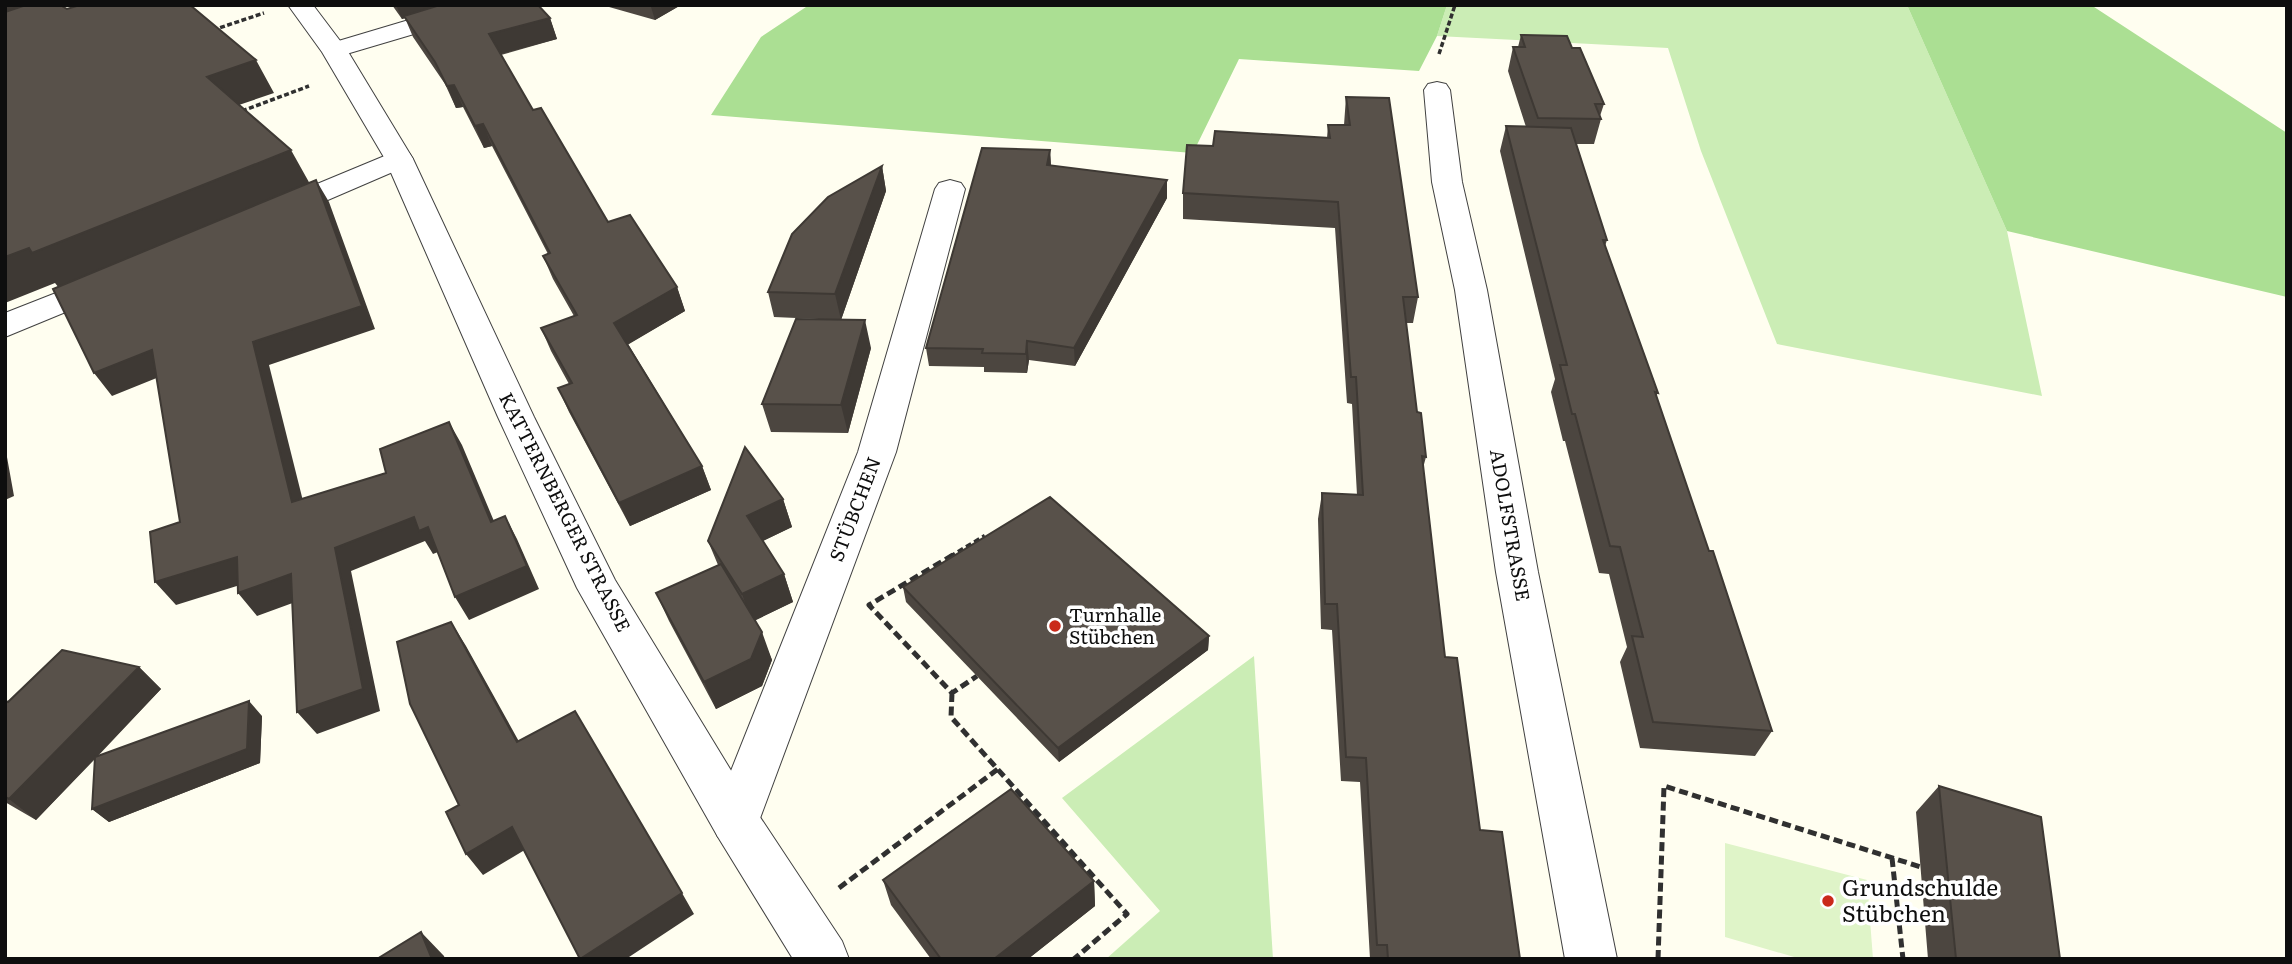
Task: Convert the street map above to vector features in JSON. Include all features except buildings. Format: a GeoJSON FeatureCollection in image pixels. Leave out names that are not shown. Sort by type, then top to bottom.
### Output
{"type":"FeatureCollection","features":[{"type":"Feature","properties":{"kind":"street"},"geometry":{"type":"LineString","coordinates":[[340,60],[486,5]]}},
{"type":"Feature","properties":{"kind":"street","name":"KATTERNBERGER STRASSE"},"geometry":{"type":"LineString","coordinates":[[288,7],[340,60],[398,159],[516,417],[598,587],[735,821],[823,959]]}},
{"type":"Feature","properties":{"kind":"street","name":"ADOLFSTRASSE"},"geometry":{"type":"LineString","coordinates":[[1437,90],[1447,182],[1471,289],[1517,572],[1591,959]]}},
{"type":"Feature","properties":{"kind":"street"},"geometry":{"type":"LineString","coordinates":[[246,224],[398,159]]}},
{"type":"Feature","properties":{"kind":"street","name":"STÜBCHEN"},"geometry":{"type":"LineString","coordinates":[[735,821],[877,452],[950,189]]}},
{"type":"Feature","properties":{"kind":"street"},"geometry":{"type":"LineString","coordinates":[[5,326],[132,272]]}},
{"type":"Feature","properties":{"kind":"path"},"geometry":{"type":"LineString","coordinates":[[1437,90],[1433,73],[1455,5]]}},
{"type":"Feature","properties":{"kind":"path"},"geometry":{"type":"LineString","coordinates":[[213,30],[288,7]]}},
{"type":"Feature","properties":{"kind":"path"},"geometry":{"type":"LineString","coordinates":[[233,114],[340,60]]}},
{"type":"Feature","properties":{"kind":"path"},"geometry":{"type":"LineString","coordinates":[[985,536],[870,605],[952,693],[951,717],[1127,914],[1074,959]]}},
{"type":"Feature","properties":{"kind":"path"},"geometry":{"type":"LineString","coordinates":[[952,693],[977,676]]}},
{"type":"Feature","properties":{"kind":"path"},"geometry":{"type":"LineString","coordinates":[[798,920],[998,769]]}},
{"type":"Feature","properties":{"kind":"path"},"geometry":{"type":"LineString","coordinates":[[1658,959],[1664,786],[1921,867]]}},
{"type":"Feature","properties":{"kind":"path"},"geometry":{"type":"LineString","coordinates":[[1892,859],[1903,959]]}},
{"type":"Feature","properties":{"kind":"green space"},"geometry":{"type":"Polygon","coordinates":[[[809,5],[1447,5],[1437,36],[1419,71],[1239,59],[1193,153],[711,115],[761,37],[809,5]]]}},
{"type":"Feature","properties":{"kind":"green space"},"geometry":{"type":"Polygon","coordinates":[[[1447,5],[1907,5],[2007,231],[2042,396],[1777,344],[1701,151],[1668,48],[1437,36],[1447,5]]]}},
{"type":"Feature","properties":{"kind":"green space"},"geometry":{"type":"Polygon","coordinates":[[[1907,5],[2091,5],[2287,133],[2287,297],[2007,231],[1907,5]]]}},
{"type":"Feature","properties":{"kind":"green space"},"geometry":{"type":"Polygon","coordinates":[[[1254,656],[1273,959],[1106,959],[1160,911],[1062,798],[1254,656]]]}},
{"type":"Feature","properties":{"kind":"green space"},"geometry":{"type":"Polygon","coordinates":[[[1725,843],[1867,880],[1873,959],[1801,959],[1725,937],[1725,843]]]}},
{"type":"Feature","properties":{"kind":"place","name":"Turnhalle Stübchen"},"geometry":{"type":"Point","coordinates":[1055,626]}},
{"type":"Feature","properties":{"kind":"place","name":"Grundschulde Stübchen"},"geometry":{"type":"Point","coordinates":[1828,901]}}]}
